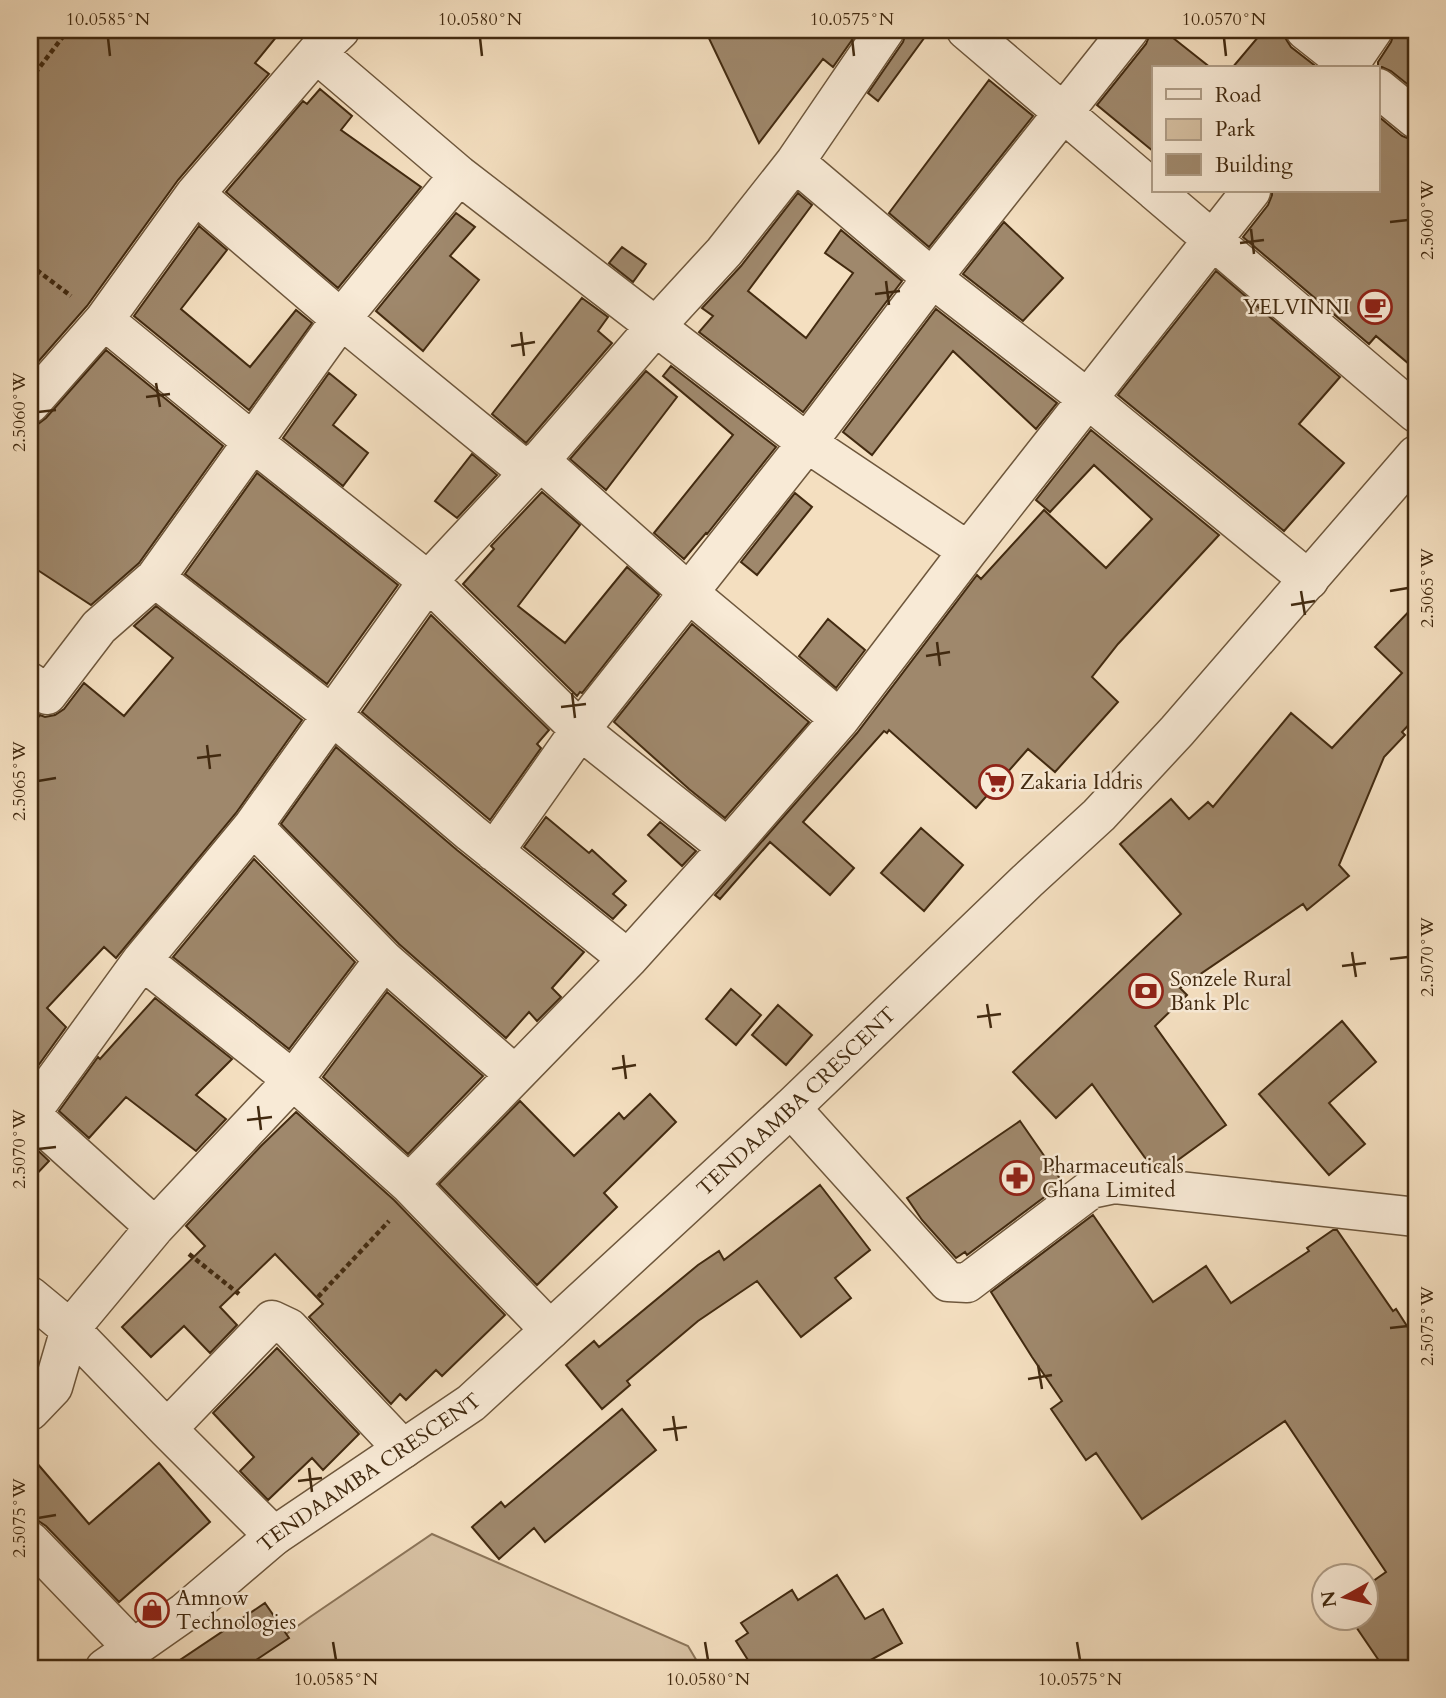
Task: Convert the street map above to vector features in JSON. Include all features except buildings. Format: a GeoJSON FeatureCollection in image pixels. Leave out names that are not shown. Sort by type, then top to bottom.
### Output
{"type":"FeatureCollection","features":[{"type":"Feature","properties":{"kind":"street"},"geometry":{"type":"LineString","coordinates":[[155,1227],[30,1114],[142,960],[253,826],[428,581],[534,467],[724,251],[795,162],[886,30]]}},
{"type":"Feature","properties":{"kind":"street"},"geometry":{"type":"LineString","coordinates":[[966,30],[1152,188]]}},
{"type":"Feature","properties":{"kind":"street"},"geometry":{"type":"LineString","coordinates":[[494,852],[580,730],[1129,30]]}},
{"type":"Feature","properties":{"kind":"street"},"geometry":{"type":"LineString","coordinates":[[1305,30],[1349,66]]}},
{"type":"Feature","properties":{"kind":"street"},"geometry":{"type":"LineString","coordinates":[[1360,66],[1373,30]]}},
{"type":"Feature","properties":{"kind":"street"},"geometry":{"type":"LineString","coordinates":[[30,404],[104,320],[195,194],[328,41],[459,175],[807,443],[968,551]]}},
{"type":"Feature","properties":{"kind":"street"},"geometry":{"type":"LineString","coordinates":[[1380,91],[1416,119]]}},
{"type":"Feature","properties":{"kind":"street"},"geometry":{"type":"LineString","coordinates":[[795,162],[932,278],[1088,399],[1309,580]]}},
{"type":"Feature","properties":{"kind":"street"},"geometry":{"type":"LineString","coordinates":[[35,699],[99,627],[155,578],[341,319],[459,175]]}},
{"type":"Feature","properties":{"kind":"street"},"geometry":{"type":"LineString","coordinates":[[1156,192],[1416,413]]}},
{"type":"Feature","properties":{"kind":"street"},"geometry":{"type":"LineString","coordinates":[[409,1184],[628,959],[840,719],[968,551],[1250,192]]}},
{"type":"Feature","properties":{"kind":"street"},"geometry":{"type":"LineString","coordinates":[[195,194],[341,319],[534,467],[840,719]]}},
{"type":"Feature","properties":{"kind":"street"},"geometry":{"type":"LineString","coordinates":[[104,320],[428,581],[580,730],[728,848]]}},
{"type":"Feature","properties":{"kind":"street","name":"TENDAAMBA CRESCENT"},"geometry":{"type":"LineString","coordinates":[[119,1658],[185,1612],[274,1536],[471,1403],[791,1108],[1098,815],[1177,731],[1416,455]]}},
{"type":"Feature","properties":{"kind":"street"},"geometry":{"type":"LineString","coordinates":[[155,578],[332,716],[494,852],[628,959]]}},
{"type":"Feature","properties":{"kind":"street"},"geometry":{"type":"LineString","coordinates":[[253,826],[384,960],[515,1075]]}},
{"type":"Feature","properties":{"kind":"street"},"geometry":{"type":"LineString","coordinates":[[142,960],[293,1080],[409,1184],[550,1330]]}},
{"type":"Feature","properties":{"kind":"street"},"geometry":{"type":"LineString","coordinates":[[30,1411],[52,1387],[71,1329],[155,1227],[293,1080],[384,960]]}},
{"type":"Feature","properties":{"kind":"street"},"geometry":{"type":"LineString","coordinates":[[791,1108],[948,1283],[967,1283],[1091,1189],[1115,1184],[1416,1217]]}},
{"type":"Feature","properties":{"kind":"street"},"geometry":{"type":"LineString","coordinates":[[30,1296],[71,1329],[274,1536]]}},
{"type":"Feature","properties":{"kind":"street"},"geometry":{"type":"LineString","coordinates":[[167,1429],[280,1324],[404,1449]]}},
{"type":"Feature","properties":{"kind":"street"},"geometry":{"type":"LineString","coordinates":[[30,1541],[119,1658]]}},
{"type":"Feature","properties":{"kind":"path"},"geometry":{"type":"LineString","coordinates":[[30,80],[68,30]]}},
{"type":"Feature","properties":{"kind":"path"},"geometry":{"type":"LineString","coordinates":[[30,265],[104,320]]}},
{"type":"Feature","properties":{"kind":"path"},"geometry":{"type":"LineString","coordinates":[[155,1227],[280,1324],[401,1208],[409,1184]]}},
{"type":"Feature","properties":{"kind":"green space"},"geometry":{"type":"Polygon","coordinates":[[[432,1534],[688,1646],[701,1668],[239,1668],[432,1534]]]}},
{"type":"Feature","properties":{"kind":"place","name":"YELVINNI"},"geometry":{"type":"Point","coordinates":[1375,307]}},
{"type":"Feature","properties":{"kind":"place","name":"Zakaria Iddris"},"geometry":{"type":"Point","coordinates":[996,782]}},
{"type":"Feature","properties":{"kind":"place","name":"Sonzele Rural Bank Plc"},"geometry":{"type":"Point","coordinates":[1146,991]}},
{"type":"Feature","properties":{"kind":"place","name":"Pharmaceuticals Ghana Limited"},"geometry":{"type":"Point","coordinates":[1017,1178]}},
{"type":"Feature","properties":{"kind":"place","name":"Amnow Technologies"},"geometry":{"type":"Point","coordinates":[152,1610]}}]}
